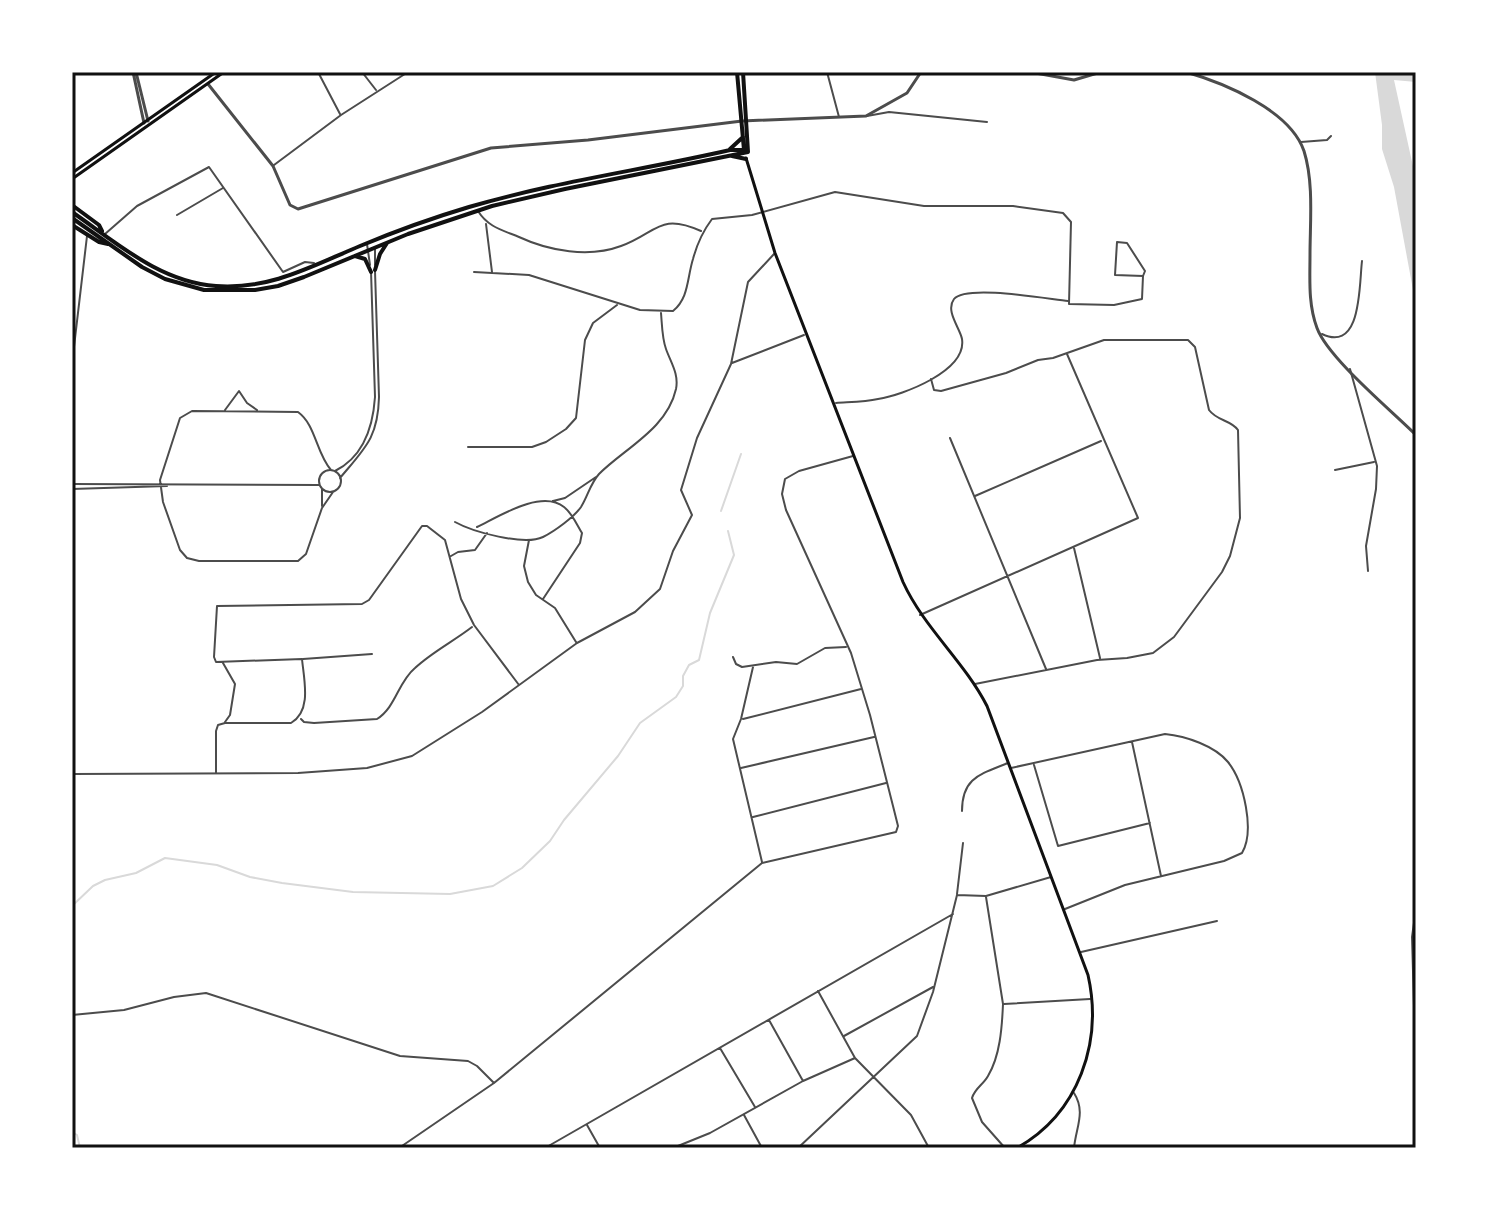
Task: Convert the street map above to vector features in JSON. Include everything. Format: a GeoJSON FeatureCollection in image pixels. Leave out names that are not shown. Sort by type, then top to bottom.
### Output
{"type":"FeatureCollection","features":[{"type":"Feature","properties":{"kind":"main road"},"geometry":{"type":"LineString","coordinates":[[72,176],[216,72]]}},
{"type":"Feature","properties":{"kind":"main road"},"geometry":{"type":"LineString","coordinates":[[146,124],[224,72]]}},
{"type":"Feature","properties":{"kind":"main road"},"geometry":{"type":"LineString","coordinates":[[740,72],[747,160],[775,253],[903,582],[920,615],[975,684],[992,717],[1080,952],[1093,999],[1091,1047],[1073,1092],[1047,1126],[1017,1148]]}},
{"type":"Feature","properties":{"kind":"main road"},"geometry":{"type":"LineString","coordinates":[[745,121],[743,137],[746,151]]}},
{"type":"Feature","properties":{"kind":"main road"},"geometry":{"type":"LineString","coordinates":[[730,153],[743,137]]}},
{"type":"Feature","properties":{"kind":"main road"},"geometry":{"type":"LineString","coordinates":[[72,215],[166,274],[213,286],[266,283],[430,219],[513,195],[746,151]]}},
{"type":"Feature","properties":{"kind":"main road"},"geometry":{"type":"LineString","coordinates":[[72,215],[109,245],[165,279],[204,290],[228,291],[278,286],[353,255],[371,244],[389,241],[478,210],[730,153],[747,160]]}},
{"type":"Feature","properties":{"kind":"main road"},"geometry":{"type":"LineString","coordinates":[[72,205],[99,225],[103,234]]}},
{"type":"Feature","properties":{"kind":"main road"},"geometry":{"type":"LineString","coordinates":[[72,225],[109,245]]}},
{"type":"Feature","properties":{"kind":"main road"},"geometry":{"type":"LineString","coordinates":[[373,271],[389,241]]}},
{"type":"Feature","properties":{"kind":"main road"},"geometry":{"type":"LineString","coordinates":[[353,255],[365,259],[373,271]]}},
{"type":"Feature","properties":{"kind":"street"},"geometry":{"type":"LineString","coordinates":[[135,72],[146,124]]}},
{"type":"Feature","properties":{"kind":"street"},"geometry":{"type":"LineString","coordinates":[[318,72],[341,115]]}},
{"type":"Feature","properties":{"kind":"street"},"geometry":{"type":"LineString","coordinates":[[362,72],[377,92]]}},
{"type":"Feature","properties":{"kind":"street"},"geometry":{"type":"LineString","coordinates":[[273,166],[341,115],[408,72]]}},
{"type":"Feature","properties":{"kind":"street"},"geometry":{"type":"LineString","coordinates":[[827,72],[839,118]]}},
{"type":"Feature","properties":{"kind":"street"},"geometry":{"type":"LineString","coordinates":[[866,116],[907,93],[921,72]]}},
{"type":"Feature","properties":{"kind":"street"},"geometry":{"type":"LineString","coordinates":[[1030,72],[1074,80],[1101,72]]}},
{"type":"Feature","properties":{"kind":"street"},"geometry":{"type":"LineString","coordinates":[[1188,72],[1234,90],[1266,107],[1300,142],[1307,170],[1311,305],[1318,330],[1327,347],[1416,435]]}},
{"type":"Feature","properties":{"kind":"street"},"geometry":{"type":"LineString","coordinates":[[208,84],[273,166],[290,205],[298,209],[491,148],[745,121],[839,118],[889,112],[987,122]]}},
{"type":"Feature","properties":{"kind":"street"},"geometry":{"type":"LineString","coordinates":[[1300,142],[1327,140],[1331,136]]}},
{"type":"Feature","properties":{"kind":"street"},"geometry":{"type":"LineString","coordinates":[[103,234],[137,206],[209,167],[283,272],[305,262],[320,264]]}},
{"type":"Feature","properties":{"kind":"street"},"geometry":{"type":"LineString","coordinates":[[177,215],[223,188]]}},
{"type":"Feature","properties":{"kind":"street"},"geometry":{"type":"LineString","coordinates":[[474,272],[544,279],[618,304],[661,313],[673,311],[681,304],[703,232],[712,219],[761,212],[835,192],[924,206],[1001,205],[1063,213],[1071,222],[1069,301]]}},
{"type":"Feature","properties":{"kind":"street"},"geometry":{"type":"LineString","coordinates":[[478,210],[486,223],[492,272]]}},
{"type":"Feature","properties":{"kind":"street"},"geometry":{"type":"LineString","coordinates":[[486,223],[528,241],[569,251],[620,247],[658,225],[675,223],[703,232]]}},
{"type":"Feature","properties":{"kind":"street"},"geometry":{"type":"LineString","coordinates":[[72,364],[87,235]]}},
{"type":"Feature","properties":{"kind":"street"},"geometry":{"type":"LineString","coordinates":[[834,403],[882,399],[931,379],[951,367],[959,357],[963,344],[951,308],[953,299],[960,295],[981,292],[1069,301],[1069,304],[1114,305],[1142,299],[1145,271],[1127,243],[1117,242],[1115,275],[1143,276]]}},
{"type":"Feature","properties":{"kind":"street"},"geometry":{"type":"LineString","coordinates":[[340,478],[364,452],[378,416],[371,244]]}},
{"type":"Feature","properties":{"kind":"street"},"geometry":{"type":"LineString","coordinates":[[72,774],[333,771],[390,764],[440,741],[577,643],[635,612],[660,589],[673,551],[692,515],[681,490],[697,438],[731,364],[748,282],[775,253]]}},
{"type":"Feature","properties":{"kind":"street"},"geometry":{"type":"LineString","coordinates":[[1318,330],[1333,338],[1344,335],[1353,327],[1362,261]]}},
{"type":"Feature","properties":{"kind":"street"},"geometry":{"type":"LineString","coordinates":[[321,474],[349,463],[361,448],[373,415],[373,271]]}},
{"type":"Feature","properties":{"kind":"street"},"geometry":{"type":"LineString","coordinates":[[468,447],[532,447],[566,429],[576,418],[585,340],[593,323],[618,304]]}},
{"type":"Feature","properties":{"kind":"street"},"geometry":{"type":"LineString","coordinates":[[474,529],[514,508],[565,498],[598,476],[657,424],[669,407],[676,387],[674,365],[666,349],[661,313]]}},
{"type":"Feature","properties":{"kind":"street"},"geometry":{"type":"LineString","coordinates":[[731,364],[806,334]]}},
{"type":"Feature","properties":{"kind":"street"},"geometry":{"type":"LineString","coordinates":[[931,379],[934,390],[941,391],[1104,340],[1188,340],[1195,347],[1209,410],[1215,418],[1236,426],[1239,436],[1240,518],[1230,556],[1222,572],[1164,646],[1140,656],[1100,660],[975,684]]}},
{"type":"Feature","properties":{"kind":"street"},"geometry":{"type":"LineString","coordinates":[[920,615],[1138,518],[1067,353]]}},
{"type":"Feature","properties":{"kind":"street"},"geometry":{"type":"LineString","coordinates":[[1350,369],[1375,461],[1376,489],[1366,546],[1368,571]]}},
{"type":"Feature","properties":{"kind":"street"},"geometry":{"type":"LineString","coordinates":[[225,411],[239,391],[247,403],[258,411]]}},
{"type":"Feature","properties":{"kind":"street"},"geometry":{"type":"LineString","coordinates":[[322,460],[340,478],[340,486],[322,508],[306,554],[298,561],[199,561],[187,558],[180,550],[161,486],[162,472],[183,414],[192,411],[295,410],[306,420],[322,460],[319,485],[322,489],[322,508]]}},
{"type":"Feature","properties":{"kind":"street"},"geometry":{"type":"LineString","coordinates":[[950,438],[1046,670]]}},
{"type":"Feature","properties":{"kind":"street"},"geometry":{"type":"LineString","coordinates":[[974,497],[1104,440]]}},
{"type":"Feature","properties":{"kind":"street"},"geometry":{"type":"LineString","coordinates":[[399,1148],[494,1083],[762,863],[896,832],[898,826],[862,689],[782,494],[785,479],[799,471],[854,456]]}},
{"type":"Feature","properties":{"kind":"street"},"geometry":{"type":"LineString","coordinates":[[1335,470],[1375,461]]}},
{"type":"Feature","properties":{"kind":"street"},"geometry":{"type":"LineString","coordinates":[[455,522],[514,540],[541,539],[581,507],[598,476]]}},
{"type":"Feature","properties":{"kind":"street"},"geometry":{"type":"LineString","coordinates":[[72,486],[319,485]]}},
{"type":"Feature","properties":{"kind":"street"},"geometry":{"type":"LineString","coordinates":[[322,489],[333,492]]}},
{"type":"Feature","properties":{"kind":"street"},"geometry":{"type":"LineString","coordinates":[[543,599],[580,543],[582,533],[564,507],[552,502]]}},
{"type":"Feature","properties":{"kind":"street"},"geometry":{"type":"LineString","coordinates":[[372,654],[216,662],[215,608],[362,604],[369,600],[422,526],[427,526],[445,540],[461,599],[474,625],[519,685]]}},
{"type":"Feature","properties":{"kind":"street"},"geometry":{"type":"LineString","coordinates":[[450,556],[475,550],[487,532]]}},
{"type":"Feature","properties":{"kind":"street"},"geometry":{"type":"LineString","coordinates":[[529,540],[524,566],[528,582],[536,595],[563,619],[577,643]]}},
{"type":"Feature","properties":{"kind":"street"},"geometry":{"type":"LineString","coordinates":[[1074,546],[1100,660]]}},
{"type":"Feature","properties":{"kind":"street"},"geometry":{"type":"LineString","coordinates":[[300,718],[304,722],[314,723],[377,719],[386,714],[404,679],[415,668],[474,625]]}},
{"type":"Feature","properties":{"kind":"street"},"geometry":{"type":"LineString","coordinates":[[733,657],[736,664],[742,667],[776,662],[797,664],[825,648],[847,647]]}},
{"type":"Feature","properties":{"kind":"street"},"geometry":{"type":"LineString","coordinates":[[216,773],[218,725],[291,723],[300,718],[304,702],[302,659]]}},
{"type":"Feature","properties":{"kind":"street"},"geometry":{"type":"LineString","coordinates":[[223,663],[235,684],[230,715],[225,723]]}},
{"type":"Feature","properties":{"kind":"street"},"geometry":{"type":"LineString","coordinates":[[753,667],[733,739],[762,863]]}},
{"type":"Feature","properties":{"kind":"street"},"geometry":{"type":"LineString","coordinates":[[741,719],[862,689]]}},
{"type":"Feature","properties":{"kind":"street"},"geometry":{"type":"LineString","coordinates":[[962,811],[965,789],[971,780],[1010,765],[1034,763],[1165,734],[1178,735],[1221,756],[1230,764],[1247,806],[1248,836],[1242,853],[1224,861],[1125,885],[1064,909]]}},
{"type":"Feature","properties":{"kind":"street"},"geometry":{"type":"LineString","coordinates":[[741,768],[876,737]]}},
{"type":"Feature","properties":{"kind":"street"},"geometry":{"type":"LineString","coordinates":[[1132,741],[1161,876]]}},
{"type":"Feature","properties":{"kind":"street"},"geometry":{"type":"LineString","coordinates":[[1034,763],[1058,846],[1150,823]]}},
{"type":"Feature","properties":{"kind":"street"},"geometry":{"type":"LineString","coordinates":[[753,817],[887,783]]}},
{"type":"Feature","properties":{"kind":"street"},"geometry":{"type":"LineString","coordinates":[[798,1148],[917,1036],[935,986],[953,914],[963,843]]}},
{"type":"Feature","properties":{"kind":"street"},"geometry":{"type":"LineString","coordinates":[[957,895],[986,896],[1052,877]]}},
{"type":"Feature","properties":{"kind":"street"},"geometry":{"type":"LineString","coordinates":[[986,896],[1003,1004],[995,1058],[986,1079],[972,1098],[982,1122],[1005,1148]]}},
{"type":"Feature","properties":{"kind":"street"},"geometry":{"type":"LineString","coordinates":[[1416,909],[1412,937],[1416,1074]]}},
{"type":"Feature","properties":{"kind":"street"},"geometry":{"type":"LineString","coordinates":[[545,1148],[953,914]]}},
{"type":"Feature","properties":{"kind":"street"},"geometry":{"type":"LineString","coordinates":[[1080,952],[1217,921]]}},
{"type":"Feature","properties":{"kind":"street"},"geometry":{"type":"LineString","coordinates":[[843,1037],[935,986]]}},
{"type":"Feature","properties":{"kind":"street"},"geometry":{"type":"LineString","coordinates":[[818,991],[855,1058],[911,1115],[929,1148]]}},
{"type":"Feature","properties":{"kind":"street"},"geometry":{"type":"LineString","coordinates":[[72,1015],[124,1010],[174,997],[206,993],[400,1056],[468,1061],[494,1083]]}},
{"type":"Feature","properties":{"kind":"street"},"geometry":{"type":"LineString","coordinates":[[1003,1004],[1093,999]]}},
{"type":"Feature","properties":{"kind":"street"},"geometry":{"type":"LineString","coordinates":[[768,1019],[803,1081]]}},
{"type":"Feature","properties":{"kind":"street"},"geometry":{"type":"LineString","coordinates":[[720,1047],[755,1107]]}},
{"type":"Feature","properties":{"kind":"street"},"geometry":{"type":"LineString","coordinates":[[673,1148],[710,1133],[803,1081],[855,1058]]}},
{"type":"Feature","properties":{"kind":"street"},"geometry":{"type":"LineString","coordinates":[[1073,1092],[1080,1103],[1080,1122],[1074,1148]]}},
{"type":"Feature","properties":{"kind":"street"},"geometry":{"type":"LineString","coordinates":[[744,1114],[762,1148]]}},
{"type":"Feature","properties":{"kind":"street"},"geometry":{"type":"LineString","coordinates":[[586,1124],[600,1148]]}},
{"type":"Feature","properties":{"kind":"shaded area"},"geometry":{"type":"Polygon","coordinates":[[[1375,72],[1416,72],[1416,82],[1394,80],[1416,180],[1416,306],[1394,187],[1382,149],[1375,72]]]}},
{"type":"Feature","properties":{"kind":"waterway"},"geometry":{"type":"LineString","coordinates":[[721,511],[741,454]]}},
{"type":"Feature","properties":{"kind":"waterway"},"geometry":{"type":"LineString","coordinates":[[72,906],[93,886],[136,873],[165,858],[217,865],[250,877],[282,883],[353,892],[450,894],[493,886],[522,868],[550,841],[618,756],[640,723],[676,697],[689,665],[699,660],[710,613],[734,555],[728,531]]}},
{"type":"Feature","properties":{"kind":"waterway"},"geometry":{"type":"LineString","coordinates":[[72,1132],[77,1135],[80,1148]]}}]}
